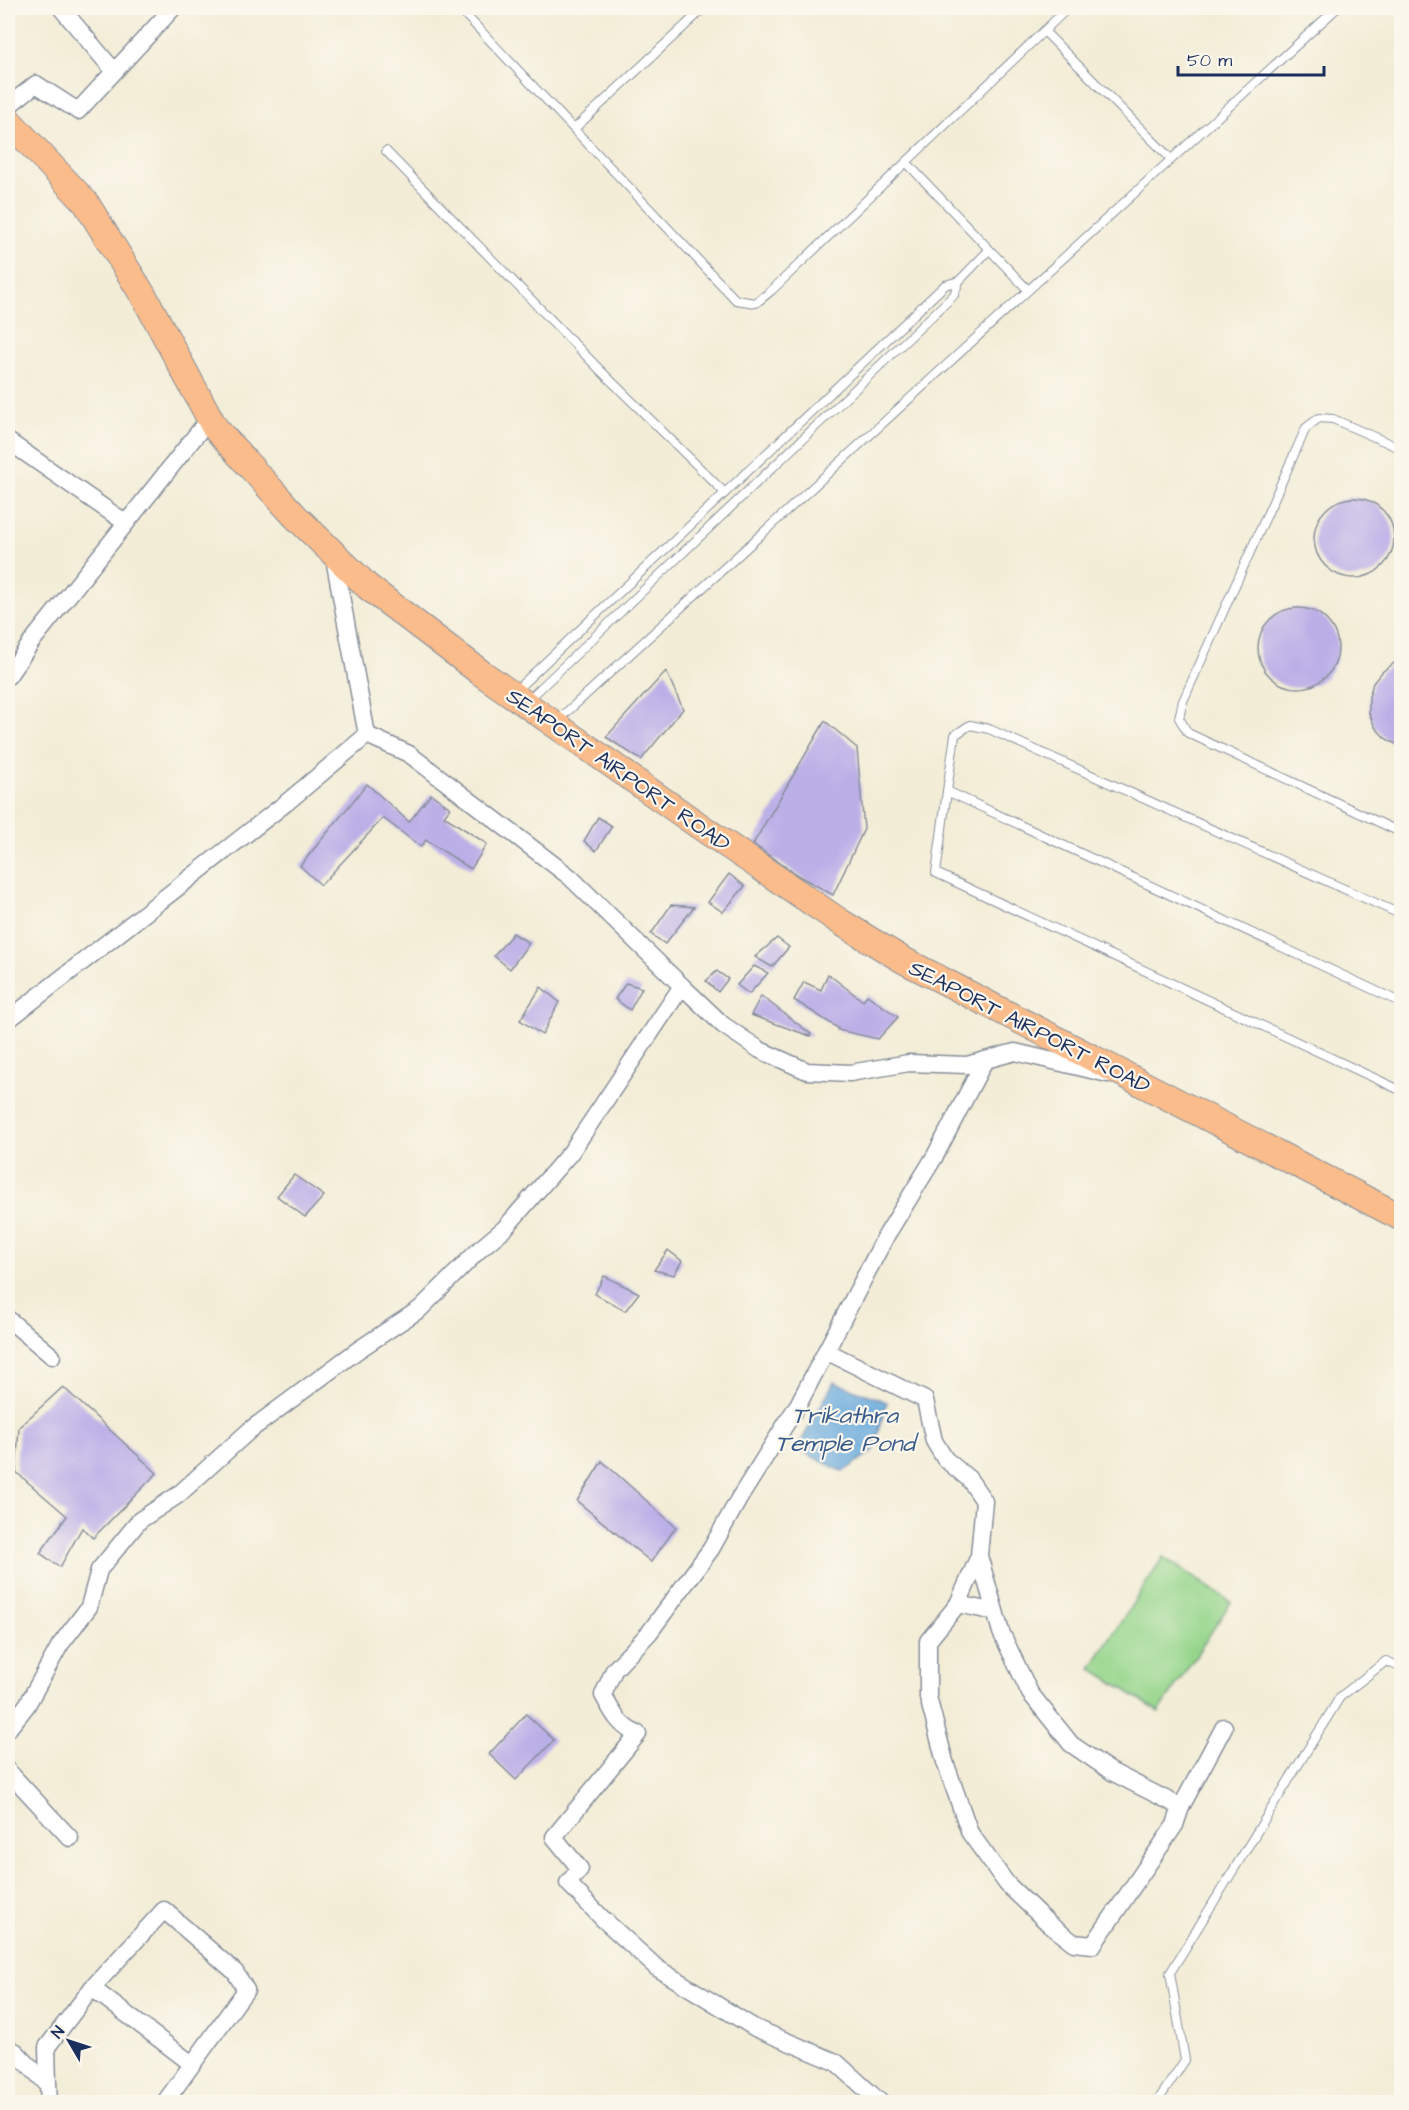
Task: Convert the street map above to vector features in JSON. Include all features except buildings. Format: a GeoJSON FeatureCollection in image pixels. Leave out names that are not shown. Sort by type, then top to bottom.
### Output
{"type":"FeatureCollection","features":[{"type":"Feature","properties":{"kind":"main road","name":"SEAPORT AIRPORT ROAD"},"geometry":{"type":"LineString","coordinates":[[8,120],[86,203],[146,300],[215,428],[295,516],[368,587],[518,699],[842,923],[903,960],[1401,1218]]}},
{"type":"Feature","properties":{"kind":"street"},"geometry":{"type":"LineString","coordinates":[[8,106],[36,84],[78,111],[173,8]]}},
{"type":"Feature","properties":{"kind":"street"},"geometry":{"type":"LineString","coordinates":[[69,10],[114,71]]}},
{"type":"Feature","properties":{"kind":"street"},"geometry":{"type":"LineString","coordinates":[[8,676],[33,640],[126,523],[201,429],[211,421]]}},
{"type":"Feature","properties":{"kind":"street"},"geometry":{"type":"LineString","coordinates":[[8,441],[126,523]]}},
{"type":"Feature","properties":{"kind":"street"},"geometry":{"type":"LineString","coordinates":[[332,552],[367,735]]}},
{"type":"Feature","properties":{"kind":"street"},"geometry":{"type":"LineString","coordinates":[[367,735],[409,754],[570,877],[723,1025],[760,1050],[807,1071],[850,1073],[909,1063],[967,1065],[1015,1052],[1140,1082]]}},
{"type":"Feature","properties":{"kind":"street"},"geometry":{"type":"LineString","coordinates":[[8,1020],[277,810],[367,735]]}},
{"type":"Feature","properties":{"kind":"street"},"geometry":{"type":"LineString","coordinates":[[8,1729],[27,1705],[60,1645],[89,1607],[99,1570],[140,1520],[178,1495],[250,1430],[358,1350],[420,1309],[480,1249],[505,1228],[571,1152],[682,986]]}},
{"type":"Feature","properties":{"kind":"street"},"geometry":{"type":"LineString","coordinates":[[880,2103],[836,2062],[755,2028],[657,1968],[603,1919],[568,1883],[580,1869],[554,1838],[638,1734],[629,1731],[618,1720],[603,1695],[614,1670],[649,1633],[711,1549],[740,1497],[799,1403],[886,1236],[935,1155],[985,1060]]}},
{"type":"Feature","properties":{"kind":"street"},"geometry":{"type":"LineString","coordinates":[[8,1319],[52,1356]]}},
{"type":"Feature","properties":{"kind":"street"},"geometry":{"type":"LineString","coordinates":[[826,1351],[925,1400],[934,1441],[945,1458],[969,1479],[984,1501],[979,1556],[958,1604],[928,1641],[928,1697],[945,1762],[970,1833],[1007,1884],[1050,1925],[1074,1943],[1093,1945],[1175,1825],[1181,1807],[1224,1727]]}},
{"type":"Feature","properties":{"kind":"street"},"geometry":{"type":"LineString","coordinates":[[979,1556],[1000,1632],[1030,1694],[1071,1744],[1112,1772],[1181,1807]]}},
{"type":"Feature","properties":{"kind":"street"},"geometry":{"type":"LineString","coordinates":[[958,1604],[995,1612]]}},
{"type":"Feature","properties":{"kind":"street"},"geometry":{"type":"LineString","coordinates":[[8,1771],[70,1838]]}},
{"type":"Feature","properties":{"kind":"street"},"geometry":{"type":"LineString","coordinates":[[49,2103],[47,2047],[92,1988],[164,1910],[235,1972],[246,1990],[165,2103]]}},
{"type":"Feature","properties":{"kind":"street"},"geometry":{"type":"LineString","coordinates":[[92,1988],[192,2064]]}},
{"type":"Feature","properties":{"kind":"street"},"geometry":{"type":"LineString","coordinates":[[8,2048],[16,2052],[48,2085]]}},
{"type":"Feature","properties":{"kind":"lane"},"geometry":{"type":"LineString","coordinates":[[459,8],[736,300],[756,303],[1068,8]]}},
{"type":"Feature","properties":{"kind":"lane"},"geometry":{"type":"LineString","coordinates":[[574,129],[704,8]]}},
{"type":"Feature","properties":{"kind":"lane"},"geometry":{"type":"LineString","coordinates":[[554,724],[1337,8]]}},
{"type":"Feature","properties":{"kind":"lane"},"geometry":{"type":"LineString","coordinates":[[1044,31],[1171,159]]}},
{"type":"Feature","properties":{"kind":"lane"},"geometry":{"type":"LineString","coordinates":[[386,151],[601,371],[725,493]]}},
{"type":"Feature","properties":{"kind":"lane"},"geometry":{"type":"LineString","coordinates":[[906,162],[1029,290]]}},
{"type":"Feature","properties":{"kind":"lane"},"geometry":{"type":"LineString","coordinates":[[518,699],[705,512],[945,285],[959,280],[989,250]]}},
{"type":"Feature","properties":{"kind":"lane"},"geometry":{"type":"LineString","coordinates":[[518,699],[715,522],[954,295],[959,280]]}},
{"type":"Feature","properties":{"kind":"lane"},"geometry":{"type":"LineString","coordinates":[[1401,449],[1333,419],[1319,418],[1306,428],[1183,701],[1179,718],[1188,733],[1401,833]]}},
{"type":"Feature","properties":{"kind":"lane"},"geometry":{"type":"LineString","coordinates":[[705,512],[715,522]]}},
{"type":"Feature","properties":{"kind":"lane"},"geometry":{"type":"LineString","coordinates":[[1401,915],[989,729],[970,724],[955,735],[936,873],[1401,1091]]}},
{"type":"Feature","properties":{"kind":"lane"},"geometry":{"type":"LineString","coordinates":[[947,791],[1401,1003]]}},
{"type":"Feature","properties":{"kind":"lane"},"geometry":{"type":"LineString","coordinates":[[1157,2103],[1185,2060],[1170,1973],[1340,1697],[1386,1661],[1401,1668]]}},
{"type":"Feature","properties":{"kind":"green space"},"geometry":{"type":"Polygon","coordinates":[[[1163,1557],[1231,1602],[1159,1712],[1091,1668],[1163,1557]]]}},
{"type":"Feature","properties":{"kind":"water","name":"Trikathra Temple Pond"},"geometry":{"type":"Polygon","coordinates":[[[834,1382],[887,1402],[874,1450],[843,1472],[797,1449],[834,1382]]]}}]}
